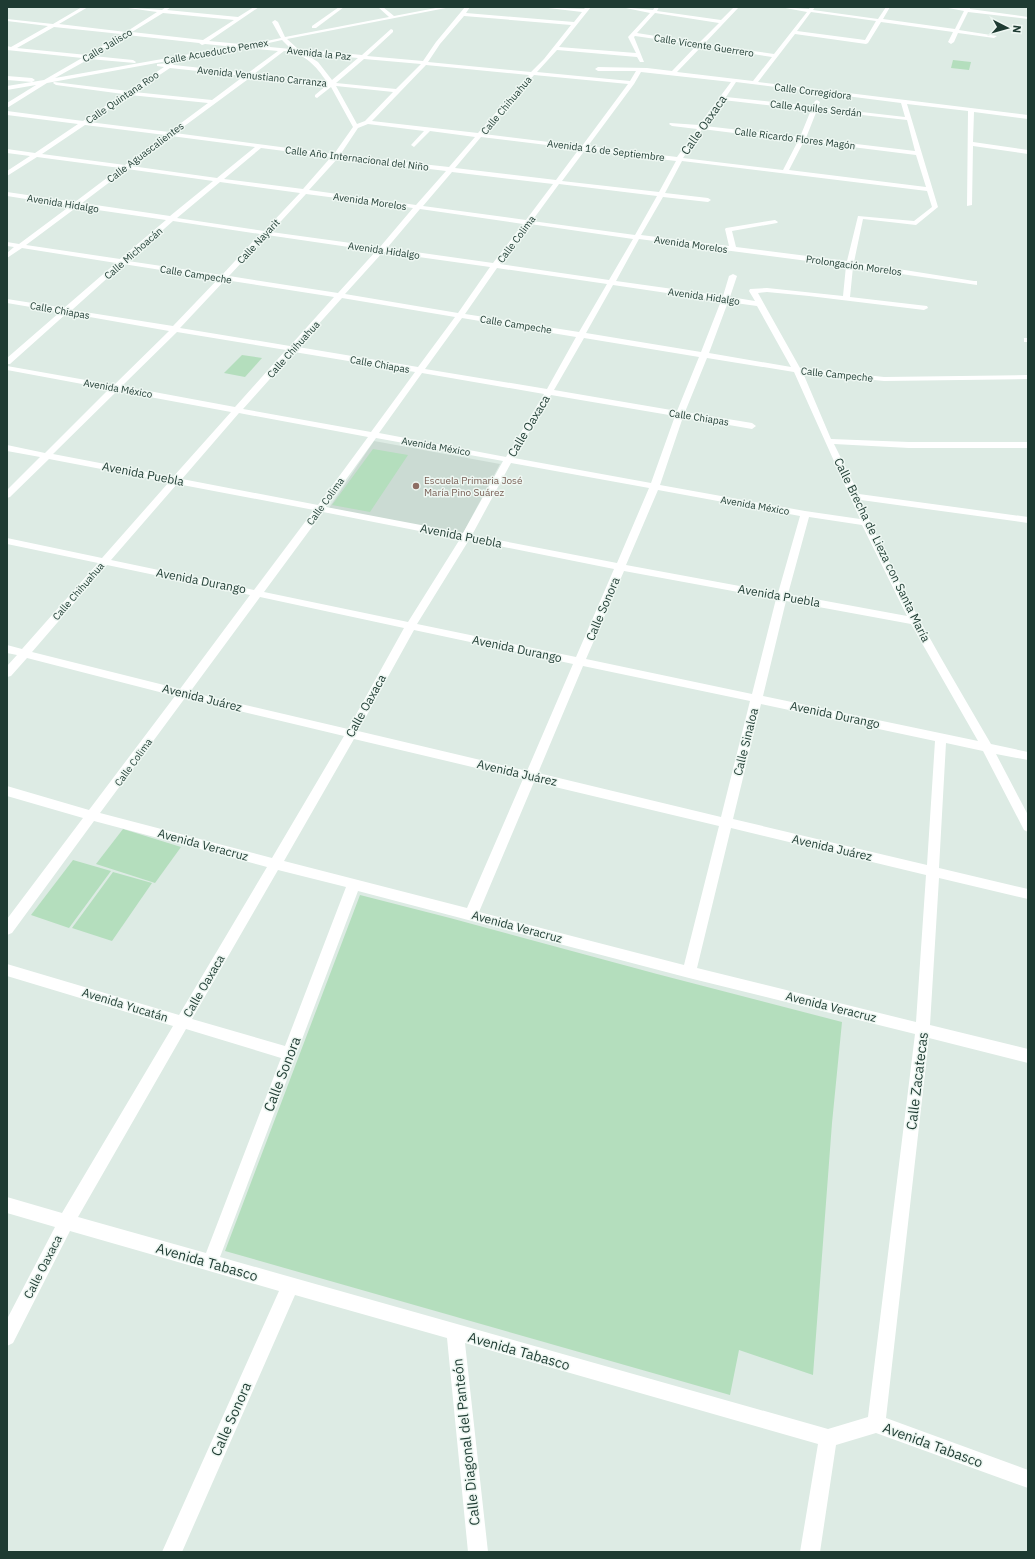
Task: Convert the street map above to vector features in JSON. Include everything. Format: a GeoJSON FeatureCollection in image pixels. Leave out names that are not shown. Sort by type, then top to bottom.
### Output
{"type":"FeatureCollection","features":[{"type":"Feature","properties":{"kind":"street"},"geometry":{"type":"LineString","coordinates":[[9,49],[86,7]]}},
{"type":"Feature","properties":{"kind":"street"},"geometry":{"type":"LineString","coordinates":[[123,7],[239,19]]}},
{"type":"Feature","properties":{"kind":"street","name":"Calle Jalisco"},"geometry":{"type":"LineString","coordinates":[[7,106],[169,7]]}},
{"type":"Feature","properties":{"kind":"street","name":"Calle Quintana Roo"},"geometry":{"type":"LineString","coordinates":[[7,174],[169,66],[179,57],[205,42],[257,7]]}},
{"type":"Feature","properties":{"kind":"street"},"geometry":{"type":"LineString","coordinates":[[328,31],[314,27],[342,7]]}},
{"type":"Feature","properties":{"kind":"street"},"geometry":{"type":"LineString","coordinates":[[375,7],[381,7],[393,18]]}},
{"type":"Feature","properties":{"kind":"street","name":"Calle Acueducto Pemex"},"geometry":{"type":"LineString","coordinates":[[7,88],[328,31],[393,18],[424,9],[449,7]]}},
{"type":"Feature","properties":{"kind":"street"},"geometry":{"type":"LineString","coordinates":[[275,22],[284,39],[297,51],[316,64],[332,84],[356,127],[367,122],[425,63],[438,43],[468,7]]}},
{"type":"Feature","properties":{"kind":"street"},"geometry":{"type":"LineString","coordinates":[[542,7],[587,9]]}},
{"type":"Feature","properties":{"kind":"street"},"geometry":{"type":"LineString","coordinates":[[623,7],[723,22]]}},
{"type":"Feature","properties":{"kind":"street"},"geometry":{"type":"LineString","coordinates":[[643,70],[631,37],[658,7]]}},
{"type":"Feature","properties":{"kind":"street"},"geometry":{"type":"LineString","coordinates":[[673,73],[737,8],[745,7]]}},
{"type":"Feature","properties":{"kind":"street"},"geometry":{"type":"LineString","coordinates":[[782,7],[812,9],[994,36]]}},
{"type":"Feature","properties":{"kind":"street"},"geometry":{"type":"LineString","coordinates":[[793,32],[866,42],[888,7]]}},
{"type":"Feature","properties":{"kind":"street"},"geometry":{"type":"LineString","coordinates":[[945,7],[968,8],[1028,18]]}},
{"type":"Feature","properties":{"kind":"street"},"geometry":{"type":"LineString","coordinates":[[951,42],[968,8]]}},
{"type":"Feature","properties":{"kind":"street","name":"Calle Chihuahua"},"geometry":{"type":"LineString","coordinates":[[7,672],[238,410],[341,296],[533,73],[543,66],[587,9]]}},
{"type":"Feature","properties":{"kind":"street"},"geometry":{"type":"LineString","coordinates":[[754,84],[812,9]]}},
{"type":"Feature","properties":{"kind":"street"},"geometry":{"type":"LineString","coordinates":[[463,14],[576,24]]}},
{"type":"Feature","properties":{"kind":"street","name":"Avenida la Paz"},"geometry":{"type":"LineString","coordinates":[[7,20],[205,42],[632,83]]}},
{"type":"Feature","properties":{"kind":"street"},"geometry":{"type":"LineString","coordinates":[[317,96],[364,57],[390,31]]}},
{"type":"Feature","properties":{"kind":"street","name":"Calle Vicente Guerrero"},"geometry":{"type":"LineString","coordinates":[[633,34],[775,56]]}},
{"type":"Feature","properties":{"kind":"street"},"geometry":{"type":"LineString","coordinates":[[696,49],[714,47]]}},
{"type":"Feature","properties":{"kind":"street"},"geometry":{"type":"LineString","coordinates":[[556,48],[638,55]]}},
{"type":"Feature","properties":{"kind":"street","name":"Avenida Venustiano Carranza"},"geometry":{"type":"LineString","coordinates":[[9,49],[398,91]]}},
{"type":"Feature","properties":{"kind":"street","name":"Calle Aguascalientes"},"geometry":{"type":"LineString","coordinates":[[7,256],[284,49]]}},
{"type":"Feature","properties":{"kind":"street","name":"Calle Corregidora"},"geometry":{"type":"LineString","coordinates":[[598,69],[643,70],[673,73],[1028,117]]}},
{"type":"Feature","properties":{"kind":"street","name":"Calle Colima"},"geometry":{"type":"LineString","coordinates":[[7,929],[93,816],[257,592],[320,509],[495,266],[643,70]]}},
{"type":"Feature","properties":{"kind":"street"},"geometry":{"type":"LineString","coordinates":[[7,78],[212,102]]}},
{"type":"Feature","properties":{"kind":"street","name":"Calle Oaxaca"},"geometry":{"type":"LineString","coordinates":[[7,1336],[66,1222],[351,734],[410,627],[466,537],[508,460],[549,392],[680,159],[734,81]]}},
{"type":"Feature","properties":{"kind":"street"},"geometry":{"type":"LineString","coordinates":[[786,172],[802,139],[821,92]]}},
{"type":"Feature","properties":{"kind":"street","name":"Calle Aquiles Serdán"},"geometry":{"type":"LineString","coordinates":[[723,98],[909,119]]}},
{"type":"Feature","properties":{"kind":"street"},"geometry":{"type":"LineString","coordinates":[[904,102],[935,207],[916,223],[860,217],[850,264],[846,299],[924,308]]}},
{"type":"Feature","properties":{"kind":"street"},"geometry":{"type":"LineString","coordinates":[[969,205],[971,110]]}},
{"type":"Feature","properties":{"kind":"street","name":"Calle Año Internacional del Niño"},"geometry":{"type":"LineString","coordinates":[[7,113],[262,145],[336,156],[708,200]]}},
{"type":"Feature","properties":{"kind":"street","name":"Avenida 16 de Septiembre"},"geometry":{"type":"LineString","coordinates":[[367,122],[929,189]]}},
{"type":"Feature","properties":{"kind":"street","name":"Calle Ricardo Flores Magón"},"geometry":{"type":"LineString","coordinates":[[672,124],[919,153]]}},
{"type":"Feature","properties":{"kind":"street","name":"Calle Nayarit"},"geometry":{"type":"LineString","coordinates":[[7,495],[174,330],[266,233],[336,156],[356,127]]}},
{"type":"Feature","properties":{"kind":"street"},"geometry":{"type":"LineString","coordinates":[[414,145],[429,129]]}},
{"type":"Feature","properties":{"kind":"street"},"geometry":{"type":"LineString","coordinates":[[971,144],[1028,152]]}},
{"type":"Feature","properties":{"kind":"street","name":"Calle Michoacán"},"geometry":{"type":"LineString","coordinates":[[7,362],[171,220],[262,145]]}},
{"type":"Feature","properties":{"kind":"street","name":"Avenida Morelos"},"geometry":{"type":"LineString","coordinates":[[7,151],[733,250]]}},
{"type":"Feature","properties":{"kind":"street","name":"Avenida Hidalgo"},"geometry":{"type":"LineString","coordinates":[[7,194],[171,220],[761,304]]}},
{"type":"Feature","properties":{"kind":"street"},"geometry":{"type":"LineString","coordinates":[[733,250],[728,229],[775,222]]}},
{"type":"Feature","properties":{"kind":"street","name":"Calle Campeche"},"geometry":{"type":"LineString","coordinates":[[7,244],[848,377],[884,379],[1028,377]]}},
{"type":"Feature","properties":{"kind":"street","name":"Prolongación Morelos"},"geometry":{"type":"LineString","coordinates":[[733,250],[850,264],[974,283]]}},
{"type":"Feature","properties":{"kind":"street","name":"Calle Sonora"},"geometry":{"type":"LineString","coordinates":[[471,915],[655,486],[680,414],[706,355],[733,276]]}},
{"type":"Feature","properties":{"kind":"street","name":"Calle Brecha de Lieza con Santa María"},"geometry":{"type":"LineString","coordinates":[[846,299],[767,290],[753,291],[797,370],[866,523],[915,621],[987,747],[1028,827]]}},
{"type":"Feature","properties":{"kind":"street","name":"Calle Chiapas"},"geometry":{"type":"LineString","coordinates":[[7,301],[752,426]]}},
{"type":"Feature","properties":{"kind":"street","name":"Avenida México"},"geometry":{"type":"LineString","coordinates":[[7,368],[805,514],[866,523]]}},
{"type":"Feature","properties":{"kind":"street"},"geometry":{"type":"LineString","coordinates":[[828,441],[908,445],[1028,445]]}},
{"type":"Feature","properties":{"kind":"street","name":"Avenida Puebla"},"geometry":{"type":"LineString","coordinates":[[7,448],[621,567],[915,621]]}},
{"type":"Feature","properties":{"kind":"street"},"geometry":{"type":"LineString","coordinates":[[855,496],[1028,520]]}},
{"type":"Feature","properties":{"kind":"street","name":"Calle Sinaloa"},"geometry":{"type":"LineString","coordinates":[[689,972],[756,698],[805,514]]}},
{"type":"Feature","properties":{"kind":"street","name":"Avenida Durango"},"geometry":{"type":"LineString","coordinates":[[7,541],[257,592],[410,627],[1028,756]]}},
{"type":"Feature","properties":{"kind":"street","name":"Avenida Juárez"},"geometry":{"type":"LineString","coordinates":[[7,649],[183,694],[1028,894]]}},
{"type":"Feature","properties":{"kind":"street","name":"Calle Zacatecas"},"geometry":{"type":"LineString","coordinates":[[876,1424],[923,1029],[941,737]]}},
{"type":"Feature","properties":{"kind":"street","name":"Avenida Veracruz"},"geometry":{"type":"LineString","coordinates":[[7,791],[93,816],[689,972],[1028,1056]]}},
{"type":"Feature","properties":{"kind":"street","name":"Calle Sonora"},"geometry":{"type":"LineString","coordinates":[[210,1263],[354,884]]}},
{"type":"Feature","properties":{"kind":"street","name":"Avenida Yucatán"},"geometry":{"type":"LineString","coordinates":[[7,970],[290,1054]]}},
{"type":"Feature","properties":{"kind":"street","name":"Avenida Tabasco"},"geometry":{"type":"LineString","coordinates":[[7,1205],[828,1438],[876,1424],[1028,1479]]}},
{"type":"Feature","properties":{"kind":"street","name":"Calle Sonora"},"geometry":{"type":"LineString","coordinates":[[172,1552],[290,1286]]}},
{"type":"Feature","properties":{"kind":"street","name":"Calle Diagonal del Panteón"},"geometry":{"type":"LineString","coordinates":[[455,1333],[478,1552]]}},
{"type":"Feature","properties":{"kind":"street"},"geometry":{"type":"LineString","coordinates":[[810,1552],[828,1438]]}},
{"type":"Feature","properties":{"kind":"shaded area","name":"Escuela Primaria José María Pino Suárez"},"geometry":{"type":"Polygon","coordinates":[[[374,441],[500,464],[462,535],[329,508],[374,441]]]}},
{"type":"Feature","properties":{"kind":"green space"},"geometry":{"type":"Polygon","coordinates":[[[953,60],[971,62],[969,70],[951,68],[953,60]]]}},
{"type":"Feature","properties":{"kind":"green space"},"geometry":{"type":"Polygon","coordinates":[[[242,355],[262,358],[245,377],[224,373],[242,355]]]}},
{"type":"Feature","properties":{"kind":"green space"},"geometry":{"type":"Polygon","coordinates":[[[373,449],[408,455],[370,512],[332,505],[373,449]]]}},
{"type":"Feature","properties":{"kind":"green space"},"geometry":{"type":"Polygon","coordinates":[[[123,829],[181,847],[155,883],[96,864],[123,829]]]}},
{"type":"Feature","properties":{"kind":"green space"},"geometry":{"type":"Polygon","coordinates":[[[73,860],[111,871],[69,928],[31,915],[73,860]]]}},
{"type":"Feature","properties":{"kind":"green space"},"geometry":{"type":"Polygon","coordinates":[[[113,872],[152,883],[112,941],[72,928],[113,872]]]}},
{"type":"Feature","properties":{"kind":"green space"},"geometry":{"type":"Polygon","coordinates":[[[360,895],[842,1022],[832,1123],[813,1375],[739,1350],[730,1395],[225,1251],[360,895]]]}},
{"type":"Feature","properties":{"kind":"place","name":"Escuela Primaria José María Pino Suárez"},"geometry":{"type":"Point","coordinates":[416,486]}}]}
